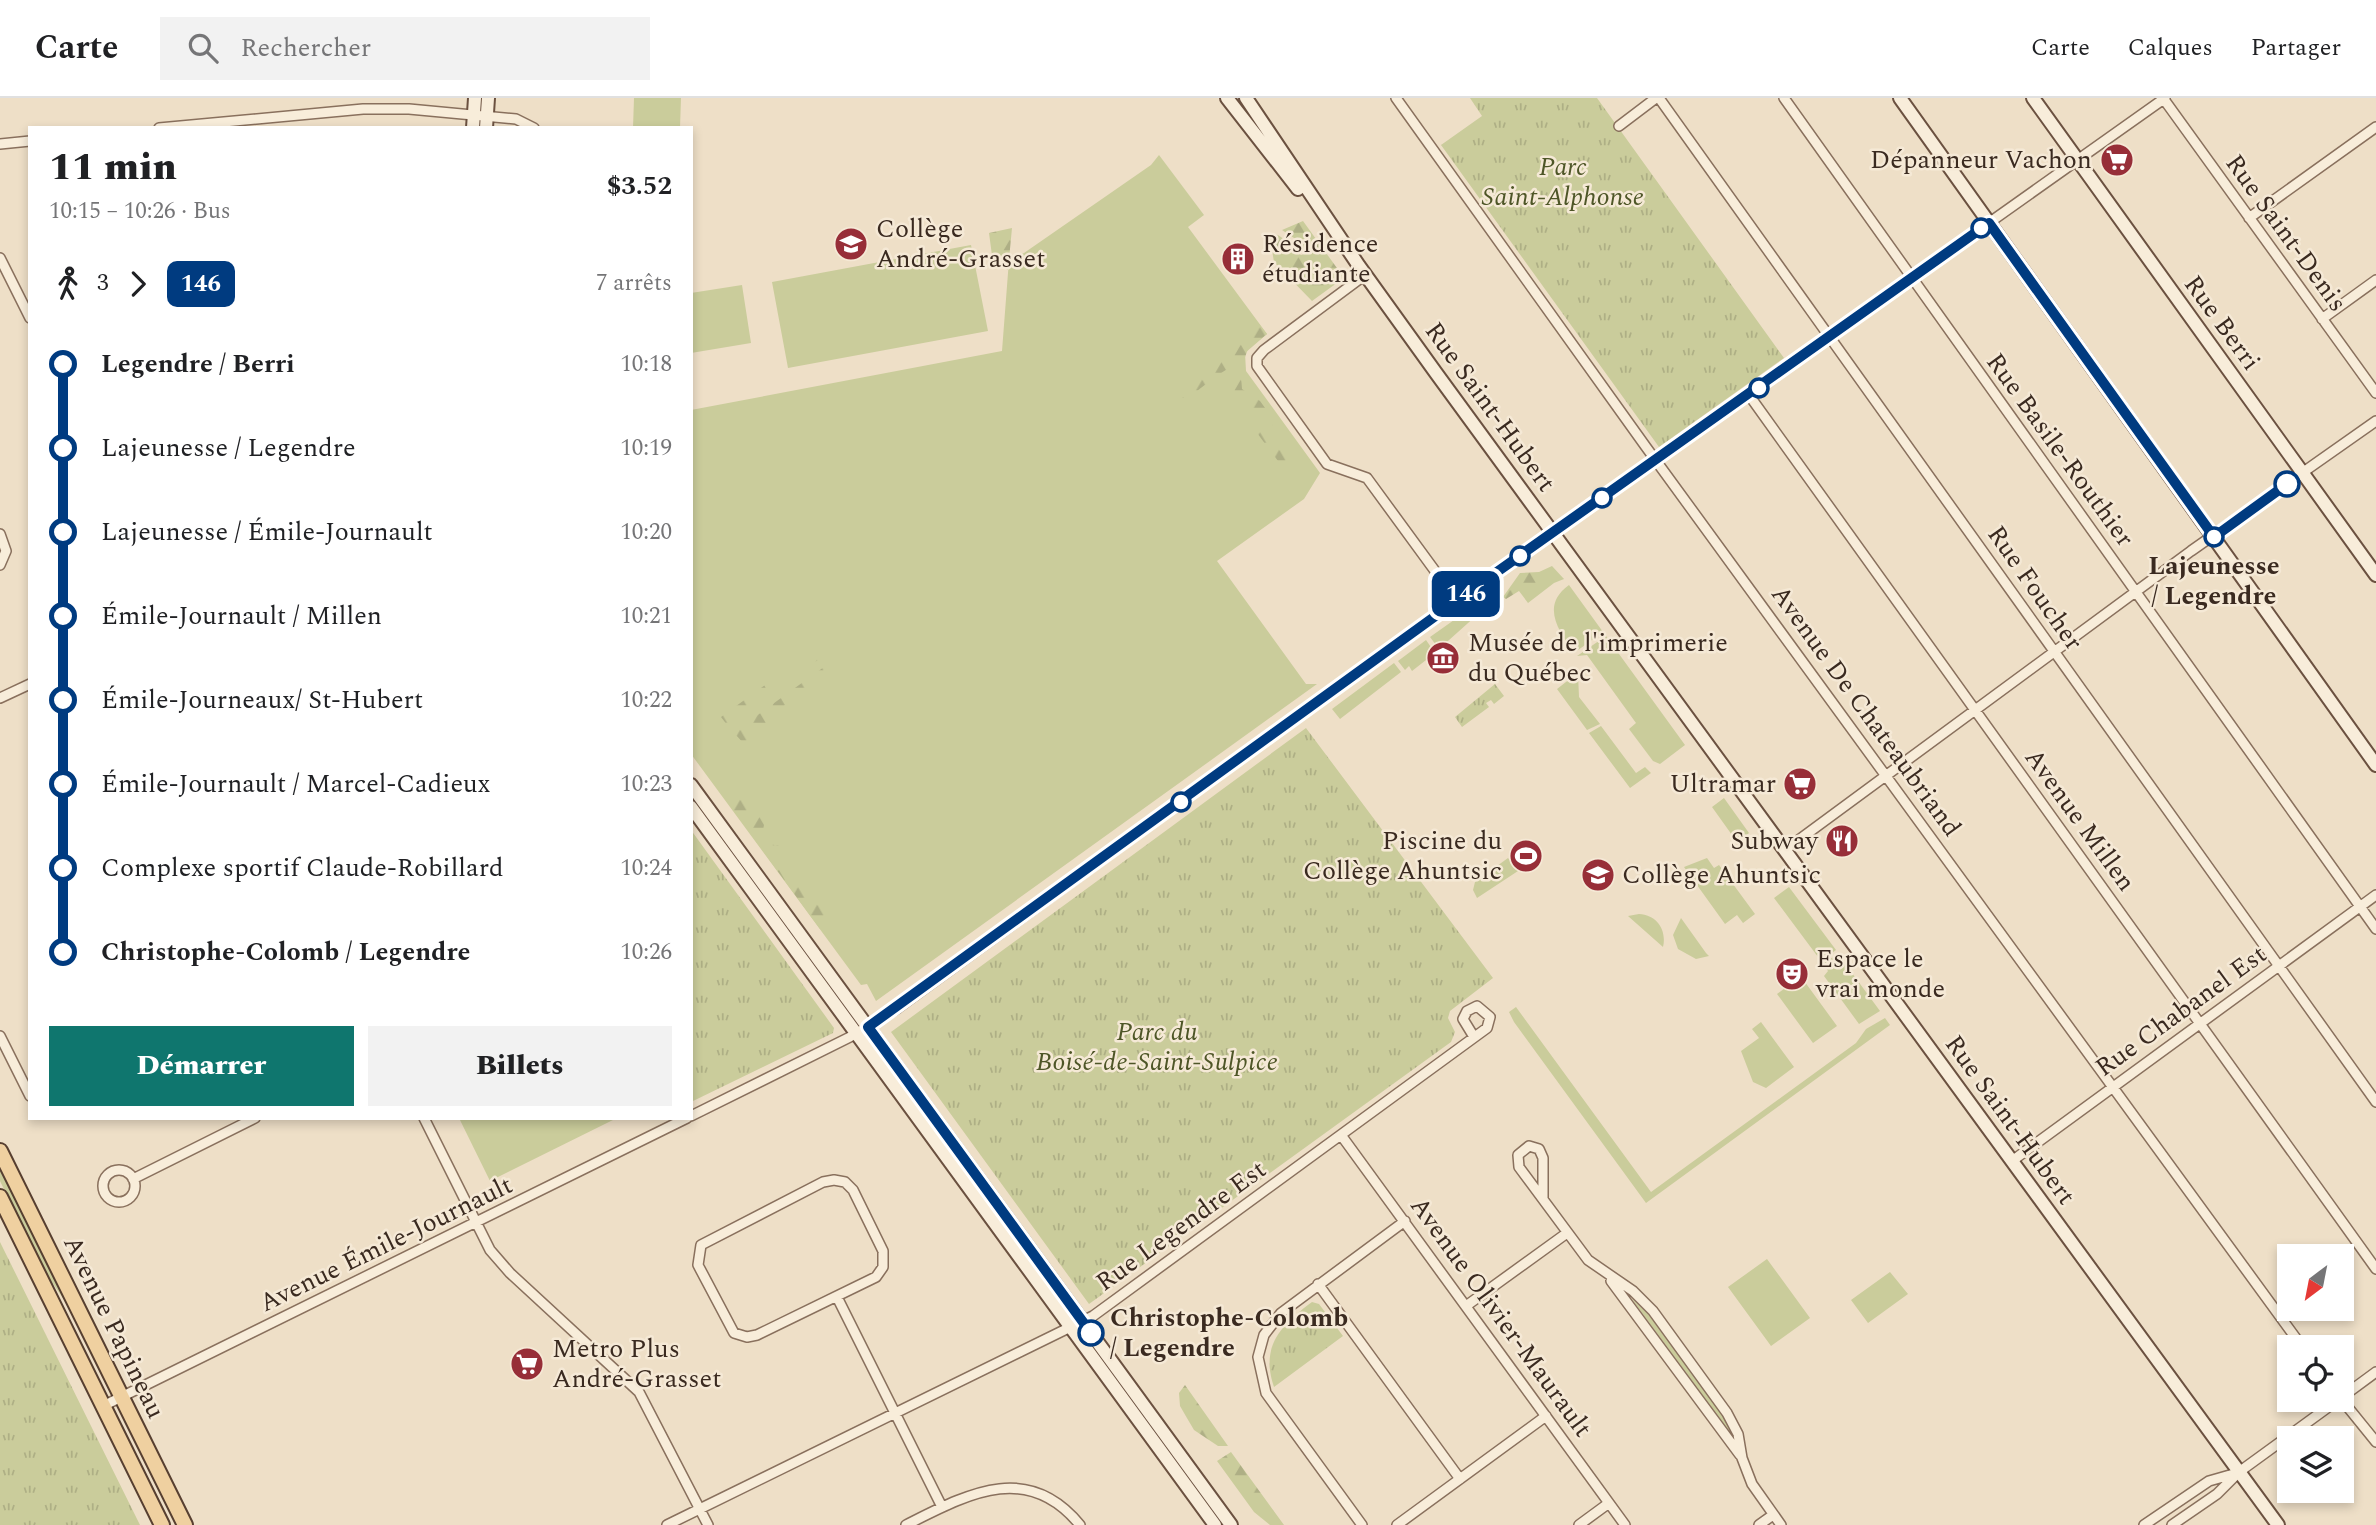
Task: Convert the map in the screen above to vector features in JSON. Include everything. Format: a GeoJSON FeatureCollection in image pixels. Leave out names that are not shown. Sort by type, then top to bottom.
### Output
{"type":"FeatureCollection","features":[{"type":"Feature","properties":{"kind":"main road"},"geometry":{"type":"LineString","coordinates":[[475,98],[480,121]]}},
{"type":"Feature","properties":{"kind":"main road"},"geometry":{"type":"LineString","coordinates":[[480,121],[488,98]]}},
{"type":"Feature","properties":{"kind":"main road","name":"Rue Saint-Hubert"},"geometry":{"type":"LineString","coordinates":[[1227,98],[1362,270],[2278,1525]]}},
{"type":"Feature","properties":{"kind":"main road","name":"Rue Saint-Hubert"},"geometry":{"type":"LineString","coordinates":[[1246,98],[1362,270]]}},
{"type":"Feature","properties":{"kind":"main road"},"geometry":{"type":"LineString","coordinates":[[1900,98],[2376,765]]}},
{"type":"Feature","properties":{"kind":"main road","name":"Rue Berri"},"geometry":{"type":"LineString","coordinates":[[2032,98],[2376,575]]}},
{"type":"Feature","properties":{"kind":"main road"},"geometry":{"type":"LineString","coordinates":[[693,788],[862,1030],[1076,1324],[1215,1525]]}},
{"type":"Feature","properties":{"kind":"main road"},"geometry":{"type":"LineString","coordinates":[[693,810],[862,1030]]}},
{"type":"Feature","properties":{"kind":"main road","name":"Avenue Papineau"},"geometry":{"type":"LineString","coordinates":[[0,1151],[185,1525]]}},
{"type":"Feature","properties":{"kind":"main road","name":"Avenue Papineau"},"geometry":{"type":"LineString","coordinates":[[0,1197],[162,1525]]}},
{"type":"Feature","properties":{"kind":"main road"},"geometry":{"type":"LineString","coordinates":[[1076,1324],[1231,1525]]}},
{"type":"Feature","properties":{"kind":"street","name":"Avenue De Chateaubriand"},"geometry":{"type":"LineString","coordinates":[[1396,98],[2294,1335]]}},
{"type":"Feature","properties":{"kind":"street"},"geometry":{"type":"LineString","coordinates":[[1619,126],[1658,98]]}},
{"type":"Feature","properties":{"kind":"street","name":"Rue Foucher"},"geometry":{"type":"LineString","coordinates":[[1658,98],[2376,1102]]}},
{"type":"Feature","properties":{"kind":"street","name":"Rue Basile-Routhier"},"geometry":{"type":"LineString","coordinates":[[1784,98],[2376,929]]}},
{"type":"Feature","properties":{"kind":"street","name":"Avenue Émile-Journault"},"geometry":{"type":"LineString","coordinates":[[693,1115],[862,1030],[1553,532],[2078,162],[2164,98]]}},
{"type":"Feature","properties":{"kind":"street","name":"Rue Saint-Denis"},"geometry":{"type":"LineString","coordinates":[[2164,98],[2376,393]]}},
{"type":"Feature","properties":{"kind":"street"},"geometry":{"type":"LineString","coordinates":[[190,126],[363,108],[480,121],[522,120],[531,126]]}},
{"type":"Feature","properties":{"kind":"street"},"geometry":{"type":"LineString","coordinates":[[2249,218],[2376,127]]}},
{"type":"Feature","properties":{"kind":"street"},"geometry":{"type":"LineString","coordinates":[[0,144],[28,141]]}},
{"type":"Feature","properties":{"kind":"street"},"geometry":{"type":"LineString","coordinates":[[0,258],[28,314]]}},
{"type":"Feature","properties":{"kind":"street"},"geometry":{"type":"LineString","coordinates":[[1362,270],[1264,350],[1257,358],[1257,366],[1328,466],[1361,473],[1367,478],[1457,601]]}},
{"type":"Feature","properties":{"kind":"street"},"geometry":{"type":"LineString","coordinates":[[2322,319],[2376,280]]}},
{"type":"Feature","properties":{"kind":"street","name":"Avenue Millen"},"geometry":{"type":"LineString","coordinates":[[1749,395],[2376,1269]]}},
{"type":"Feature","properties":{"kind":"street"},"geometry":{"type":"LineString","coordinates":[[1785,850],[2135,592],[2376,421]]}},
{"type":"Feature","properties":{"kind":"street"},"geometry":{"type":"LineString","coordinates":[[0,534],[6,551],[0,565]]}},
{"type":"Feature","properties":{"kind":"street"},"geometry":{"type":"LineString","coordinates":[[0,698],[28,685]]}},
{"type":"Feature","properties":{"kind":"street","name":"Rue Chabanel Est"},"geometry":{"type":"LineString","coordinates":[[2012,1161],[2376,895]]}},
{"type":"Feature","properties":{"kind":"street"},"geometry":{"type":"LineString","coordinates":[[0,1036],[28,1092]]}},
{"type":"Feature","properties":{"kind":"street","name":"Rue Legendre Est"},"geometry":{"type":"LineString","coordinates":[[667,1525],[1076,1324],[1474,1037]]}},
{"type":"Feature","properties":{"kind":"street"},"geometry":{"type":"LineString","coordinates":[[133,1179],[251,1120]]}},
{"type":"Feature","properties":{"kind":"street"},"geometry":{"type":"LineString","coordinates":[[425,1120],[475,1223],[504,1267],[639,1392],[708,1525]]}},
{"type":"Feature","properties":{"kind":"street","name":"Avenue Émile-Journault"},"geometry":{"type":"LineString","coordinates":[[103,1406],[683,1120]]}},
{"type":"Feature","properties":{"kind":"street","name":"Avenue Olivier-Maurault"},"geometry":{"type":"LineString","coordinates":[[1341,1135],[1625,1525]]}},
{"type":"Feature","properties":{"kind":"street"},"geometry":{"type":"LineString","coordinates":[[1542,1199],[1542,1155],[1539,1149],[1529,1146],[1519,1153],[1517,1162],[1542,1199],[1588,1260],[1608,1277],[1633,1291],[1653,1311],[1727,1413],[1738,1434],[1742,1458],[1755,1489],[1781,1525]]}},
{"type":"Feature","properties":{"kind":"street"},"geometry":{"type":"LineString","coordinates":[[842,1181],[853,1190],[885,1260],[876,1277],[837,1297],[757,1335],[740,1336],[731,1331],[699,1268],[698,1251],[710,1238],[823,1182],[842,1181]]}},
{"type":"Feature","properties":{"kind":"street"},"geometry":{"type":"LineString","coordinates":[[1362,1525],[1274,1406],[1259,1372],[1259,1351],[1270,1324],[1318,1284],[1405,1221]]}},
{"type":"Feature","properties":{"kind":"street"},"geometry":{"type":"LineString","coordinates":[[1466,1306],[1567,1233]]}},
{"type":"Feature","properties":{"kind":"street"},"geometry":{"type":"LineString","coordinates":[[1608,1277],[1742,1458]]}},
{"type":"Feature","properties":{"kind":"street"},"geometry":{"type":"LineString","coordinates":[[1318,1284],[1460,1479]]}},
{"type":"Feature","properties":{"kind":"street"},"geometry":{"type":"LineString","coordinates":[[837,1297],[942,1507]]}},
{"type":"Feature","properties":{"kind":"street"},"geometry":{"type":"LineString","coordinates":[[2354,1388],[2376,1372]]}},
{"type":"Feature","properties":{"kind":"street"},"geometry":{"type":"LineString","coordinates":[[2172,1525],[2217,1494],[2239,1472],[2322,1412]]}},
{"type":"Feature","properties":{"kind":"street"},"geometry":{"type":"LineString","coordinates":[[2351,1412],[2376,1442]]}},
{"type":"Feature","properties":{"kind":"street"},"geometry":{"type":"LineString","coordinates":[[1397,1525],[1546,1416]]}},
{"type":"Feature","properties":{"kind":"street"},"geometry":{"type":"LineString","coordinates":[[2144,1525],[2209,1481],[2239,1472]]}},
{"type":"Feature","properties":{"kind":"street"},"geometry":{"type":"LineString","coordinates":[[906,1525],[981,1490],[1019,1489],[1055,1502],[1080,1525]]}},
{"type":"Feature","properties":{"kind":"street"},"geometry":{"type":"LineString","coordinates":[[1579,1525],[1609,1503]]}},
{"type":"Feature","properties":{"kind":"street"},"geometry":{"type":"LineString","coordinates":[[1759,1525],[1773,1515]]}},
{"type":"Feature","properties":{"kind":"green space"},"geometry":{"type":"Polygon","coordinates":[[[634,98],[681,98],[680,126],[633,126],[634,98]]]}},
{"type":"Feature","properties":{"kind":"green space","name":"Parc Saint-Alphonse"},"geometry":{"type":"Polygon","coordinates":[[[1470,98],[1597,98],[1784,358],[1659,447],[1441,145],[1482,116],[1470,98]]]}},
{"type":"Feature","properties":{"kind":"green space"},"geometry":{"type":"Polygon","coordinates":[[[1159,155],[1204,215],[1188,227],[1267,334],[1245,353],[1246,371],[1320,473],[1304,499],[1217,561],[1306,684],[1317,684],[876,1001],[867,984],[861,985],[693,757],[693,410],[1002,351],[1009,260],[1024,253],[1151,165],[1159,155]]]}},
{"type":"Feature","properties":{"kind":"green space"},"geometry":{"type":"Polygon","coordinates":[[[1303,221],[1342,275],[1341,280],[1312,301],[1274,262],[1270,238],[1278,235],[1301,255],[1307,253],[1297,240],[1282,230],[1303,221]]]}},
{"type":"Feature","properties":{"kind":"green space"},"geometry":{"type":"Polygon","coordinates":[[[1012,228],[1008,270],[993,263],[989,233],[1012,228]]]}},
{"type":"Feature","properties":{"kind":"green space"},"geometry":{"type":"Polygon","coordinates":[[[971,245],[988,331],[788,368],[772,282],[971,245]]]}},
{"type":"Feature","properties":{"kind":"green space"},"geometry":{"type":"Polygon","coordinates":[[[742,285],[751,343],[693,353],[693,293],[742,285]]]}},
{"type":"Feature","properties":{"kind":"green space"},"geometry":{"type":"Polygon","coordinates":[[[1259,324],[1267,334],[1248,349],[1244,360],[1222,372],[1188,398],[1181,398],[1171,388],[1259,324]]]}},
{"type":"Feature","properties":{"kind":"green space"},"geometry":{"type":"Polygon","coordinates":[[[1236,369],[1241,376],[1242,389],[1260,401],[1273,419],[1273,430],[1286,443],[1295,459],[1289,471],[1284,469],[1222,386],[1223,379],[1236,369]]]}},
{"type":"Feature","properties":{"kind":"green space"},"geometry":{"type":"Polygon","coordinates":[[[1552,566],[1564,579],[1554,583],[1528,603],[1519,591],[1506,599],[1503,597],[1520,573],[1539,572],[1552,566]]]}},
{"type":"Feature","properties":{"kind":"green space"},"geometry":{"type":"Polygon","coordinates":[[[1569,585],[1603,632],[1574,653],[1558,627],[1554,610],[1555,601],[1569,585]]]}},
{"type":"Feature","properties":{"kind":"green space"},"geometry":{"type":"Polygon","coordinates":[[[1471,608],[1477,615],[1439,649],[1430,637],[1471,608]]]}},
{"type":"Feature","properties":{"kind":"green space"},"geometry":{"type":"Polygon","coordinates":[[[1606,636],[1685,745],[1660,764],[1653,761],[1629,729],[1636,723],[1587,655],[1577,656],[1606,636]]]}},
{"type":"Feature","properties":{"kind":"green space"},"geometry":{"type":"Polygon","coordinates":[[[1426,640],[1435,653],[1412,671],[1409,666],[1405,670],[1398,661],[1426,640]]]}},
{"type":"Feature","properties":{"kind":"green space"},"geometry":{"type":"Polygon","coordinates":[[[816,649],[822,657],[782,686],[776,678],[816,649]]]}},
{"type":"Feature","properties":{"kind":"green space"},"geometry":{"type":"Polygon","coordinates":[[[842,654],[846,661],[770,716],[770,727],[745,745],[736,735],[741,727],[842,654]]]}},
{"type":"Feature","properties":{"kind":"green space"},"geometry":{"type":"Polygon","coordinates":[[[1394,663],[1401,672],[1340,719],[1332,709],[1394,663]]]}},
{"type":"Feature","properties":{"kind":"green space"},"geometry":{"type":"Polygon","coordinates":[[[1578,674],[1579,697],[1600,724],[1587,730],[1557,689],[1575,675],[1578,678],[1578,674]]]}},
{"type":"Feature","properties":{"kind":"green space"},"geometry":{"type":"Polygon","coordinates":[[[772,680],[778,689],[728,726],[721,717],[772,680]]]}},
{"type":"Feature","properties":{"kind":"green space"},"geometry":{"type":"Polygon","coordinates":[[[1495,684],[1504,696],[1494,704],[1491,700],[1486,703],[1489,707],[1462,727],[1455,717],[1495,684]]]}},
{"type":"Feature","properties":{"kind":"green space"},"geometry":{"type":"Polygon","coordinates":[[[1601,726],[1636,773],[1645,767],[1651,773],[1630,788],[1589,733],[1601,726]]]}},
{"type":"Feature","properties":{"kind":"green space","name":"Parc du Boisé-de-Saint-Sulpice"},"geometry":{"type":"Polygon","coordinates":[[[1306,728],[1493,978],[1450,1011],[1448,1018],[1455,1032],[1451,1042],[1089,1304],[891,1032],[1306,728]]]}},
{"type":"Feature","properties":{"kind":"green space"},"geometry":{"type":"Polygon","coordinates":[[[738,796],[750,802],[765,819],[762,836],[775,846],[778,845],[833,920],[820,929],[725,799],[738,796]]]}},
{"type":"Feature","properties":{"kind":"green space"},"geometry":{"type":"Polygon","coordinates":[[[1724,798],[1749,833],[1737,842],[1712,807],[1724,798]]]}},
{"type":"Feature","properties":{"kind":"green space"},"geometry":{"type":"Polygon","coordinates":[[[693,833],[834,1028],[833,1033],[693,1101],[693,833]]]}},
{"type":"Feature","properties":{"kind":"green space"},"geometry":{"type":"Polygon","coordinates":[[[1508,858],[1518,871],[1477,898],[1473,890],[1475,882],[1508,858]]]}},
{"type":"Feature","properties":{"kind":"green space"},"geometry":{"type":"Polygon","coordinates":[[[1707,858],[1714,868],[1719,865],[1755,914],[1743,923],[1737,915],[1725,924],[1684,867],[1707,858]]]}},
{"type":"Feature","properties":{"kind":"green space"},"geometry":{"type":"Polygon","coordinates":[[[1789,887],[1836,950],[1821,961],[1774,898],[1789,887]]]}},
{"type":"Feature","properties":{"kind":"green space"},"geometry":{"type":"Polygon","coordinates":[[[1639,914],[1651,917],[1659,924],[1663,947],[1628,916],[1639,914]]]}},
{"type":"Feature","properties":{"kind":"green space"},"geometry":{"type":"Polygon","coordinates":[[[1681,918],[1709,956],[1696,959],[1678,949],[1673,935],[1681,918]]]}},
{"type":"Feature","properties":{"kind":"green space"},"geometry":{"type":"Polygon","coordinates":[[[1838,954],[1880,1011],[1859,1024],[1824,976],[1828,971],[1823,964],[1838,954]]]}},
{"type":"Feature","properties":{"kind":"green space"},"geometry":{"type":"Polygon","coordinates":[[[1802,978],[1837,1026],[1813,1043],[1777,994],[1788,986],[1796,991],[1793,985],[1802,978]]]}},
{"type":"Feature","properties":{"kind":"green space"},"geometry":{"type":"Polygon","coordinates":[[[1516,1007],[1651,1192],[1856,1043],[1866,1029],[1885,1018],[1890,1025],[1646,1203],[1514,1022],[1509,1012],[1516,1007]]]}},
{"type":"Feature","properties":{"kind":"green space"},"geometry":{"type":"Polygon","coordinates":[[[1761,1022],[1794,1067],[1766,1088],[1753,1082],[1741,1051],[1759,1038],[1752,1029],[1761,1022]]]}},
{"type":"Feature","properties":{"kind":"green space"},"geometry":{"type":"Polygon","coordinates":[[[460,1120],[613,1120],[490,1181],[460,1120]]]}},
{"type":"Feature","properties":{"kind":"green space"},"geometry":{"type":"Polygon","coordinates":[[[0,1167],[69,1307],[45,1272],[0,1181],[0,1167]]]}},
{"type":"Feature","properties":{"kind":"green space"},"geometry":{"type":"Polygon","coordinates":[[[0,1242],[140,1525],[0,1525],[0,1242]]]}},
{"type":"Feature","properties":{"kind":"green space"},"geometry":{"type":"Polygon","coordinates":[[[1767,1259],[1810,1318],[1771,1346],[1728,1287],[1767,1259]]]}},
{"type":"Feature","properties":{"kind":"green space"},"geometry":{"type":"Polygon","coordinates":[[[1890,1272],[1908,1294],[1868,1323],[1851,1300],[1890,1272]]]}},
{"type":"Feature","properties":{"kind":"green space"},"geometry":{"type":"Polygon","coordinates":[[[1631,1298],[1649,1315],[1725,1419],[1732,1435],[1631,1298]]]}},
{"type":"Feature","properties":{"kind":"green space"},"geometry":{"type":"Polygon","coordinates":[[[1312,1302],[1319,1304],[1343,1336],[1274,1387],[1270,1360],[1276,1338],[1291,1319],[1312,1302]]]}},
{"type":"Feature","properties":{"kind":"green space"},"geometry":{"type":"Polygon","coordinates":[[[1185,1385],[1228,1446],[1218,1446],[1194,1430],[1180,1406],[1179,1393],[1185,1385]]]}},
{"type":"Feature","properties":{"kind":"green space"},"geometry":{"type":"Polygon","coordinates":[[[1231,1452],[1284,1525],[1270,1525],[1254,1512],[1217,1461],[1231,1452]]]}},
{"type":"Feature","properties":{"kind":"bus line","name":"146"},"geometry":{"type":"LineString","coordinates":[[1091,1333],[868,1027],[898,1008],[1470,591],[1831,337],[1919,271],[1989,223],[2214,537],[2287,484]]}},
{"type":"Feature","properties":{"kind":"place","name":"Dépanneur Vachon"},"geometry":{"type":"Point","coordinates":[2117,160]}},
{"type":"Feature","properties":{"kind":"place","name":"Collège André-Grasset"},"geometry":{"type":"Point","coordinates":[851,244]}},
{"type":"Feature","properties":{"kind":"place","name":"Résidence étudiante"},"geometry":{"type":"Point","coordinates":[1238,259]}},
{"type":"Feature","properties":{"kind":"place","name":"Lajeunesse / Legendre"},"geometry":{"type":"Point","coordinates":[2214,537]}},
{"type":"Feature","properties":{"kind":"place","name":"Musée de l'imprimerie du Québec"},"geometry":{"type":"Point","coordinates":[1443,658]}},
{"type":"Feature","properties":{"kind":"place","name":"Ultramar"},"geometry":{"type":"Point","coordinates":[1800,784]}},
{"type":"Feature","properties":{"kind":"place","name":"Subway"},"geometry":{"type":"Point","coordinates":[1842,841]}},
{"type":"Feature","properties":{"kind":"place","name":"Piscine du Collège Ahuntsic"},"geometry":{"type":"Point","coordinates":[1526,856]}},
{"type":"Feature","properties":{"kind":"place","name":"Collège Ahuntsic"},"geometry":{"type":"Point","coordinates":[1598,875]}},
{"type":"Feature","properties":{"kind":"place","name":"Espace le vrai monde"},"geometry":{"type":"Point","coordinates":[1792,974]}},
{"type":"Feature","properties":{"kind":"place","name":"Christophe-Colomb / Legendre"},"geometry":{"type":"Point","coordinates":[1091,1333]}},
{"type":"Feature","properties":{"kind":"place","name":"Metro Plus André-Grasset"},"geometry":{"type":"Point","coordinates":[527,1364]}}]}
